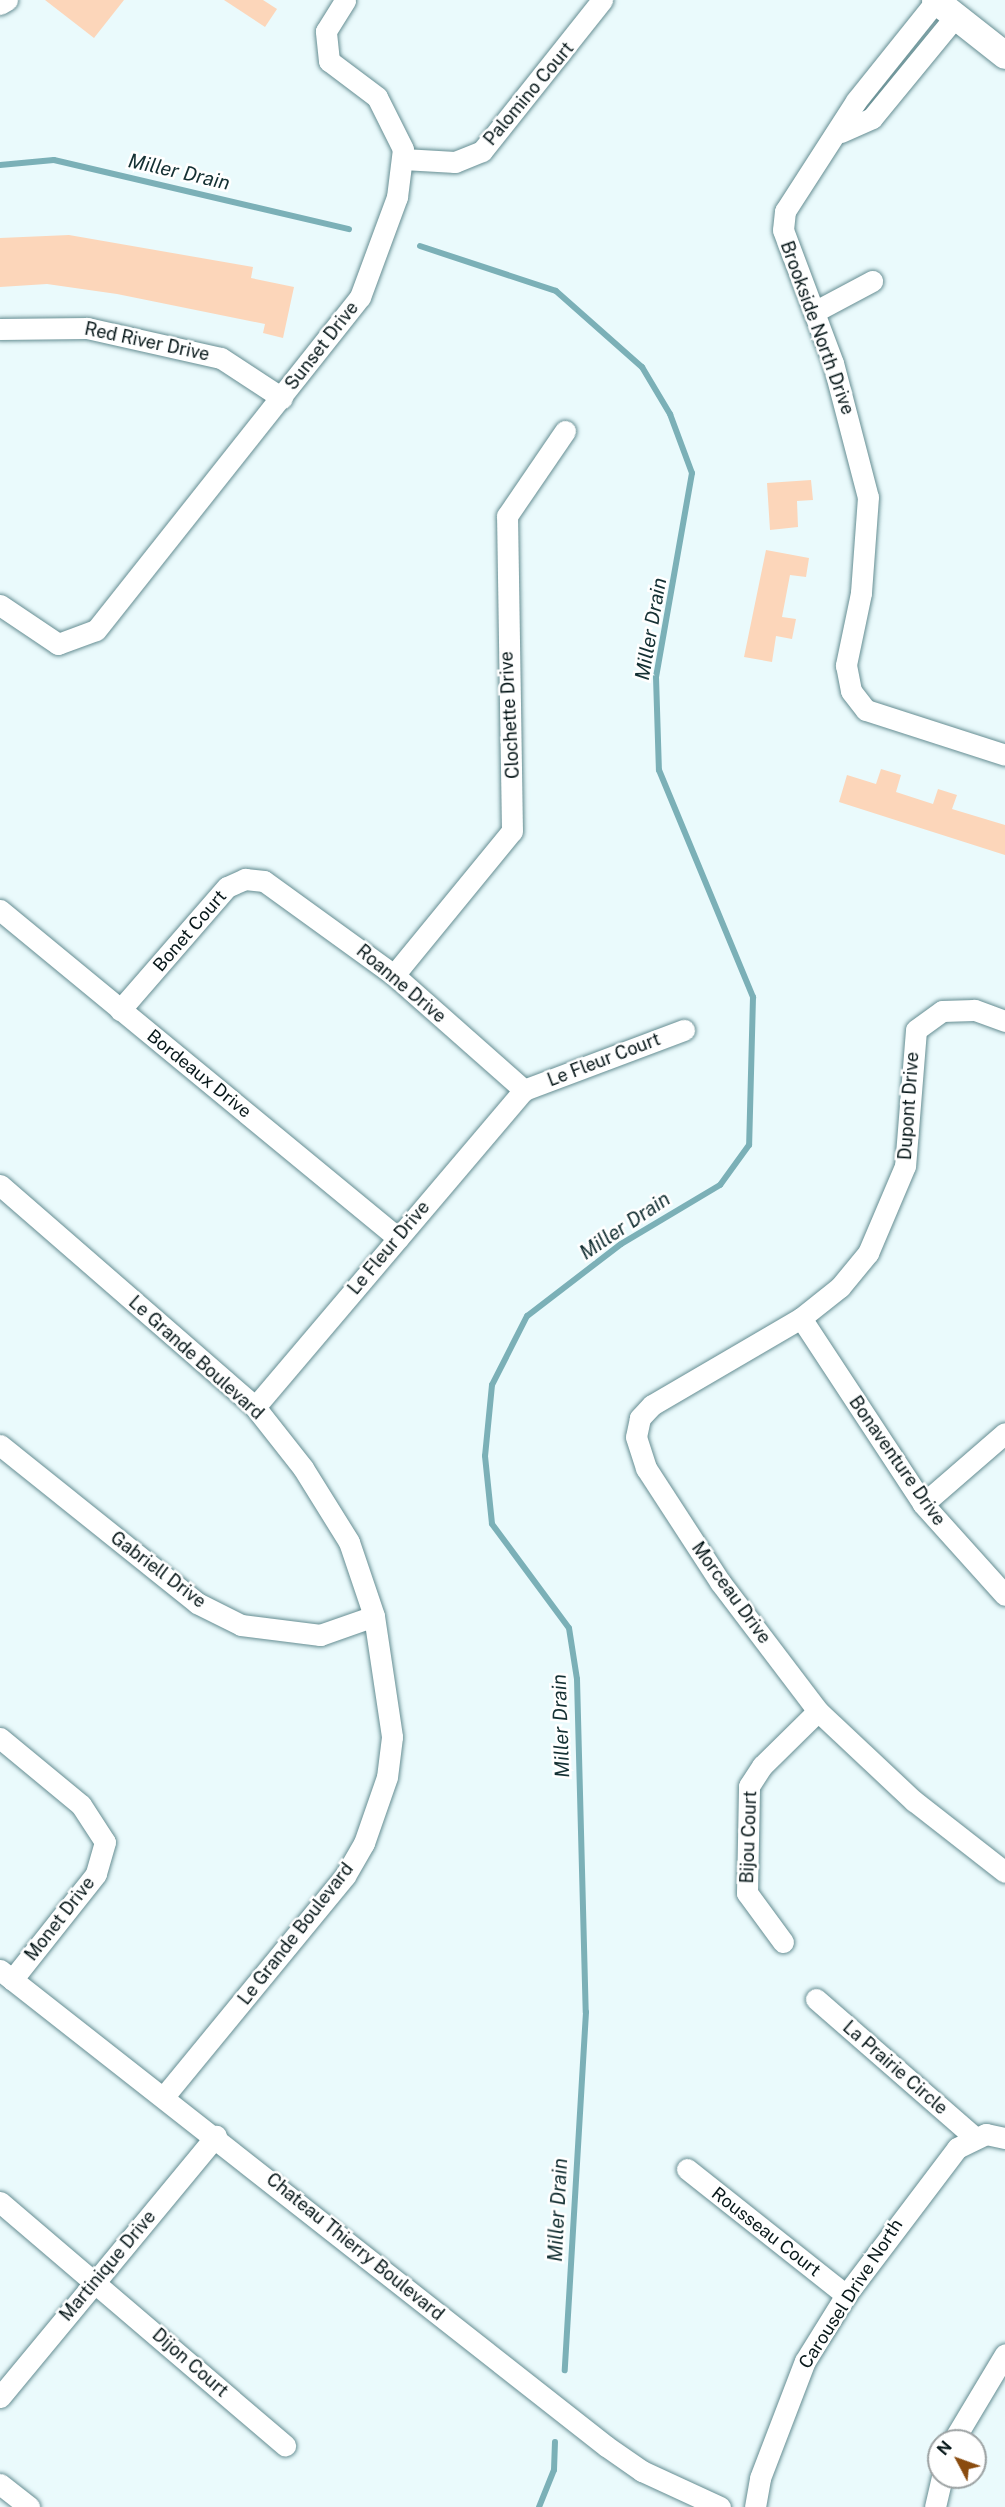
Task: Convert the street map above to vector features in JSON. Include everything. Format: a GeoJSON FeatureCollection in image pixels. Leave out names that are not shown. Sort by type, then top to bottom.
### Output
{"type":"FeatureCollection","features":[{"type":"Feature","properties":{"kind":"street"},"geometry":{"type":"LineString","coordinates":[[0,4],[7,0]]}},
{"type":"Feature","properties":{"kind":"street","name":"Sunset Drive"},"geometry":{"type":"LineString","coordinates":[[0,605],[58,644],[96,630],[341,325],[372,276],[403,159],[395,126],[377,97],[329,60],[326,31],[345,0]]}},
{"type":"Feature","properties":{"kind":"street","name":"Palomino Court"},"geometry":{"type":"LineString","coordinates":[[403,159],[455,162],[482,151],[602,0]]}},
{"type":"Feature","properties":{"kind":"street"},"geometry":{"type":"LineString","coordinates":[[942,6],[1005,55]]}},
{"type":"Feature","properties":{"kind":"street","name":"Brookside North Drive"},"geometry":{"type":"LineString","coordinates":[[942,6],[856,101],[841,132],[785,211],[785,247],[814,312],[857,442],[867,497],[861,592],[846,665],[851,691],[866,710],[1005,755]]}},
{"type":"Feature","properties":{"kind":"street"},"geometry":{"type":"LineString","coordinates":[[814,312],[872,281]]}},
{"type":"Feature","properties":{"kind":"street","name":"Red River Drive"},"geometry":{"type":"LineString","coordinates":[[0,329],[87,328],[221,358],[282,398]]}},
{"type":"Feature","properties":{"kind":"street","name":"Clochette Drive"},"geometry":{"type":"LineString","coordinates":[[394,975],[512,831],[507,516],[565,431]]}},
{"type":"Feature","properties":{"kind":"street","name":"Bonet Court"},"geometry":{"type":"LineString","coordinates":[[120,1010],[227,887],[245,879],[273,885]]}},
{"type":"Feature","properties":{"kind":"street","name":"Roanne Drive"},"geometry":{"type":"LineString","coordinates":[[273,885],[394,975],[524,1090]]}},
{"type":"Feature","properties":{"kind":"street","name":"Bordeaux Drive"},"geometry":{"type":"LineString","coordinates":[[0,910],[398,1238]]}},
{"type":"Feature","properties":{"kind":"street","name":"Dupont Drive"},"geometry":{"type":"LineString","coordinates":[[801,1318],[840,1287],[868,1253],[890,1210],[905,1166],[916,1030],[942,1011],[974,1010],[1005,1021]]}},
{"type":"Feature","properties":{"kind":"street","name":"Le Fleur Court"},"geometry":{"type":"LineString","coordinates":[[524,1090],[684,1030]]}},
{"type":"Feature","properties":{"kind":"street","name":"Le Fleur Drive"},"geometry":{"type":"LineString","coordinates":[[255,1407],[524,1090]]}},
{"type":"Feature","properties":{"kind":"street","name":"Le Grande Boulevard"},"geometry":{"type":"LineString","coordinates":[[0,1185],[255,1407],[303,1468],[348,1542],[374,1616],[392,1737],[387,1777],[373,1822],[345,1876],[165,2095]]}},
{"type":"Feature","properties":{"kind":"street","name":"Bonaventure Drive"},"geometry":{"type":"LineString","coordinates":[[801,1318],[923,1504],[1005,1595]]}},
{"type":"Feature","properties":{"kind":"street","name":"Morceau Drive"},"geometry":{"type":"LineString","coordinates":[[801,1318],[652,1405],[640,1418],[636,1437],[646,1468],[720,1582],[818,1711],[914,1801],[1005,1872]]}},
{"type":"Feature","properties":{"kind":"street"},"geometry":{"type":"LineString","coordinates":[[923,1504],[1005,1433]]}},
{"type":"Feature","properties":{"kind":"street","name":"Gabriell Drive"},"geometry":{"type":"LineString","coordinates":[[0,1445],[197,1603],[242,1625],[320,1635],[374,1616]]}},
{"type":"Feature","properties":{"kind":"street","name":"Bijou Court"},"geometry":{"type":"LineString","coordinates":[[783,1942],[747,1893],[749,1786],[762,1766],[818,1711]]}},
{"type":"Feature","properties":{"kind":"street","name":"Monet Drive"},"geometry":{"type":"LineString","coordinates":[[0,1738],[68,1792],[94,1824],[105,1842],[96,1874],[6,1975]]}},
{"type":"Feature","properties":{"kind":"street","name":"Chateau Thierry Boulevard"},"geometry":{"type":"LineString","coordinates":[[6,1975],[165,2095],[606,2446],[642,2470],[720,2507]]}},
{"type":"Feature","properties":{"kind":"street","name":"La Prairie Circle"},"geometry":{"type":"LineString","coordinates":[[816,1999],[974,2137]]}},
{"type":"Feature","properties":{"kind":"street","name":"Martinique Drive"},"geometry":{"type":"LineString","coordinates":[[0,2397],[216,2136]]}},
{"type":"Feature","properties":{"kind":"street"},"geometry":{"type":"LineString","coordinates":[[974,2137],[1005,2138]]}},
{"type":"Feature","properties":{"kind":"street","name":"Carousel Drive North"},"geometry":{"type":"LineString","coordinates":[[754,2507],[760,2478],[805,2361],[846,2295],[906,2208],[957,2148],[974,2137]]}},
{"type":"Feature","properties":{"kind":"street","name":"Rousseau Court"},"geometry":{"type":"LineString","coordinates":[[687,2169],[846,2295]]}},
{"type":"Feature","properties":{"kind":"street","name":"Dijon Court"},"geometry":{"type":"LineString","coordinates":[[0,2202],[285,2445]]}},
{"type":"Feature","properties":{"kind":"street"},"geometry":{"type":"LineString","coordinates":[[960,2429],[1005,2354]]}},
{"type":"Feature","properties":{"kind":"street"},"geometry":{"type":"LineString","coordinates":[[0,2484],[29,2507]]}},
{"type":"Feature","properties":{"kind":"street"},"geometry":{"type":"LineString","coordinates":[[935,2507],[939,2489]]}},
{"type":"Feature","properties":{"kind":"building"},"geometry":{"type":"Polygon","coordinates":[[[45,0],[124,0],[94,38],[45,0]]]}},
{"type":"Feature","properties":{"kind":"building"},"geometry":{"type":"Polygon","coordinates":[[[224,0],[263,0],[277,9],[265,27],[224,0]]]}},
{"type":"Feature","properties":{"kind":"building"},"geometry":{"type":"Polygon","coordinates":[[[69,235],[253,267],[251,278],[294,287],[283,338],[263,333],[265,324],[117,294],[47,284],[0,287],[0,238],[69,235]]]}},
{"type":"Feature","properties":{"kind":"building"},"geometry":{"type":"Polygon","coordinates":[[[811,480],[813,500],[797,501],[798,527],[770,530],[767,483],[811,480]]]}},
{"type":"Feature","properties":{"kind":"building"},"geometry":{"type":"Polygon","coordinates":[[[766,550],[809,558],[806,577],[790,575],[782,617],[796,619],[792,639],[776,636],[772,662],[744,657],[766,550]]]}},
{"type":"Feature","properties":{"kind":"building"},"geometry":{"type":"Polygon","coordinates":[[[881,769],[901,775],[896,792],[933,804],[938,789],[957,795],[952,809],[1005,825],[1005,855],[839,802],[847,775],[876,784],[881,769]]]}},
{"type":"Feature","properties":{"kind":"waterway","name":"Miller Drain"},"geometry":{"type":"LineString","coordinates":[[0,165],[54,160],[349,229]]}},
{"type":"Feature","properties":{"kind":"waterway","name":"Miller Drain"},"geometry":{"type":"LineString","coordinates":[[420,246],[556,291],[642,367],[670,414],[692,473],[656,677],[659,770],[753,997],[749,1145],[720,1185],[621,1244],[527,1316],[492,1385],[485,1456],[492,1524],[569,1628],[577,1679],[586,2012],[565,2370]]}},
{"type":"Feature","properties":{"kind":"waterway","name":"Miller Drain"},"geometry":{"type":"LineString","coordinates":[[539,2507],[554,2470],[555,2442]]}}]}
